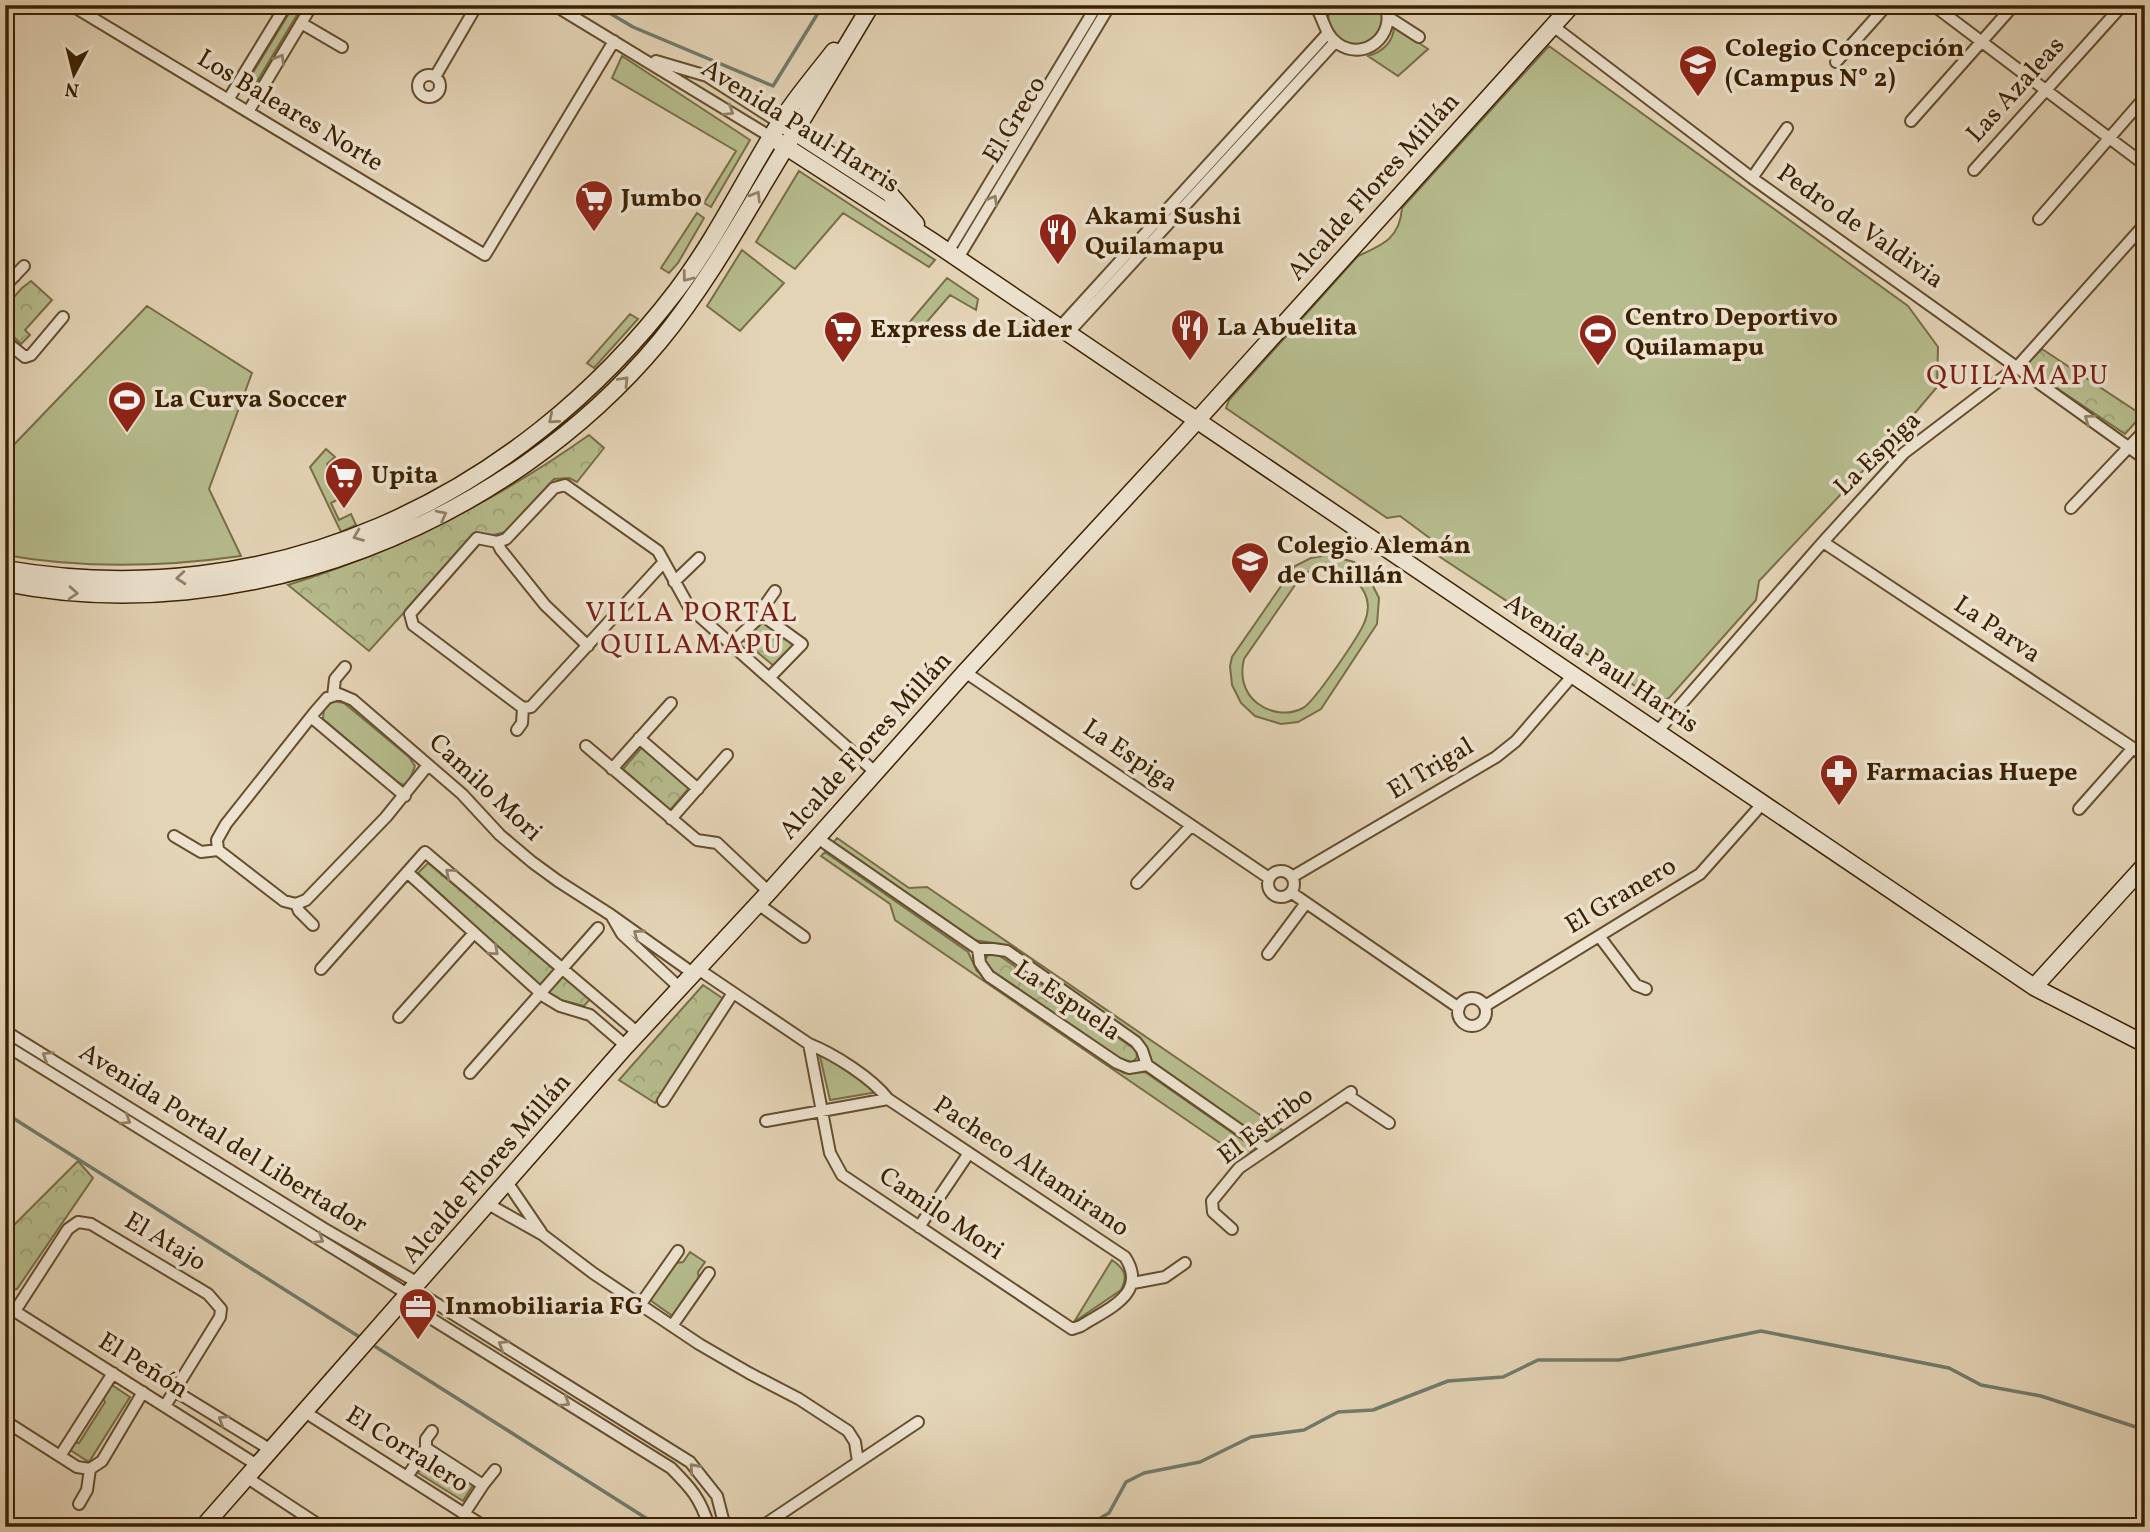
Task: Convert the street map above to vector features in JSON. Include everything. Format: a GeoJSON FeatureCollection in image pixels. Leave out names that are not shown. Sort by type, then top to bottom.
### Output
{"type":"FeatureCollection","features":[{"type":"Feature","properties":{"kind":"main road"},"geometry":{"type":"LineString","coordinates":[[5,569],[78,578],[154,580],[251,568],[320,550],[406,514],[468,480],[526,441],[580,396],[653,319],[718,232],[780,123],[870,5]]}},
{"type":"Feature","properties":{"kind":"main road"},"geometry":{"type":"LineString","coordinates":[[5,583],[50,591],[165,593],[270,577],[325,563],[408,531],[463,504],[515,472],[591,413],[638,366],[699,289],[870,5]]}},
{"type":"Feature","properties":{"kind":"main road","name":"Alcalde Flores Millán"},"geometry":{"type":"LineString","coordinates":[[203,1527],[626,1046],[764,898],[965,672],[1572,5]]}},
{"type":"Feature","properties":{"kind":"main road","name":"Avenida Paul Harris"},"geometry":{"type":"LineString","coordinates":[[780,123],[889,193],[932,241]]}},
{"type":"Feature","properties":{"kind":"main road","name":"Avenida Paul Harris"},"geometry":{"type":"LineString","coordinates":[[771,137],[953,255],[2034,987],[2145,1044]]}},
{"type":"Feature","properties":{"kind":"main road"},"geometry":{"type":"LineString","coordinates":[[2034,987],[2145,865]]}},
{"type":"Feature","properties":{"kind":"street","name":"Los Baleares Norte"},"geometry":{"type":"LineString","coordinates":[[71,5],[485,255],[614,41]]}},
{"type":"Feature","properties":{"kind":"street"},"geometry":{"type":"LineString","coordinates":[[228,100],[286,5]]}},
{"type":"Feature","properties":{"kind":"street"},"geometry":{"type":"LineString","coordinates":[[248,112],[312,5]]}},
{"type":"Feature","properties":{"kind":"street"},"geometry":{"type":"LineString","coordinates":[[435,77],[477,5]]}},
{"type":"Feature","properties":{"kind":"street","name":"Avenida Paul Harris"},"geometry":{"type":"LineString","coordinates":[[554,5],[771,137]]}},
{"type":"Feature","properties":{"kind":"street","name":"El Greco"},"geometry":{"type":"LineString","coordinates":[[953,255],[1097,5]]}},
{"type":"Feature","properties":{"kind":"street","name":"El Greco"},"geometry":{"type":"LineString","coordinates":[[953,255],[1110,5]]}},
{"type":"Feature","properties":{"kind":"street"},"geometry":{"type":"LineString","coordinates":[[1315,5],[1329,32],[1346,49],[1359,50],[1372,47],[1382,38],[1388,17],[1385,5]]}},
{"type":"Feature","properties":{"kind":"street"},"geometry":{"type":"LineString","coordinates":[[1064,330],[1329,32],[1328,5]]}},
{"type":"Feature","properties":{"kind":"street"},"geometry":{"type":"LineString","coordinates":[[1836,62],[1887,5]]}},
{"type":"Feature","properties":{"kind":"street"},"geometry":{"type":"LineString","coordinates":[[1933,5],[2145,164]]}},
{"type":"Feature","properties":{"kind":"street"},"geometry":{"type":"LineString","coordinates":[[1911,121],[2014,5]]}},
{"type":"Feature","properties":{"kind":"street","name":"Las Azaleas"},"geometry":{"type":"LineString","coordinates":[[1975,170],[2119,9]]}},
{"type":"Feature","properties":{"kind":"street"},"geometry":{"type":"LineString","coordinates":[[1388,17],[1419,37]]}},
{"type":"Feature","properties":{"kind":"street"},"geometry":{"type":"LineString","coordinates":[[301,23],[342,47]]}},
{"type":"Feature","properties":{"kind":"street","name":"Pedro de Valdivia"},"geometry":{"type":"LineString","coordinates":[[1553,26],[1752,178],[2145,459]]}},
{"type":"Feature","properties":{"kind":"street","name":"Avenida Paul Harris"},"geometry":{"type":"LineString","coordinates":[[640,57],[707,76],[780,123]]}},
{"type":"Feature","properties":{"kind":"street"},"geometry":{"type":"LineString","coordinates":[[2039,219],[2145,97]]}},
{"type":"Feature","properties":{"kind":"street"},"geometry":{"type":"LineString","coordinates":[[1752,178],[1787,128]]}},
{"type":"Feature","properties":{"kind":"street","name":"La Espiga"},"geometry":{"type":"LineString","coordinates":[[1657,732],[1823,541],[1904,453],[2017,367],[2145,224]]}},
{"type":"Feature","properties":{"kind":"street"},"geometry":{"type":"LineString","coordinates":[[5,264],[15,276]]}},
{"type":"Feature","properties":{"kind":"street"},"geometry":{"type":"LineString","coordinates":[[5,286],[24,266]]}},
{"type":"Feature","properties":{"kind":"street"},"geometry":{"type":"LineString","coordinates":[[5,341],[20,354],[26,357],[31,355],[63,317]]}},
{"type":"Feature","properties":{"kind":"street"},"geometry":{"type":"LineString","coordinates":[[2071,508],[2145,430]]}},
{"type":"Feature","properties":{"kind":"street"},"geometry":{"type":"LineString","coordinates":[[663,563],[531,707],[523,708],[413,625],[410,614],[477,538],[497,542],[506,539],[554,488],[565,485],[658,551],[689,607],[875,772]]}},
{"type":"Feature","properties":{"kind":"street","name":"La Parva"},"geometry":{"type":"LineString","coordinates":[[1823,541],[2145,756]]}},
{"type":"Feature","properties":{"kind":"street"},"geometry":{"type":"LineString","coordinates":[[497,542],[500,550],[545,605],[588,646]]}},
{"type":"Feature","properties":{"kind":"street"},"geometry":{"type":"LineString","coordinates":[[674,582],[699,558]]}},
{"type":"Feature","properties":{"kind":"street"},"geometry":{"type":"LineString","coordinates":[[731,645],[762,615],[763,608],[775,591]]}},
{"type":"Feature","properties":{"kind":"street"},"geometry":{"type":"LineString","coordinates":[[762,615],[802,644],[769,678]]}},
{"type":"Feature","properties":{"kind":"street"},"geometry":{"type":"LineString","coordinates":[[218,850],[217,839],[226,824],[310,717],[332,696],[335,679],[345,667]]}},
{"type":"Feature","properties":{"kind":"street","name":"La Espiga"},"geometry":{"type":"LineString","coordinates":[[965,672],[1269,878],[1269,891],[1276,897],[1284,897],[1292,892],[1459,1008],[1462,1021],[1474,1026],[1485,1019],[1485,1006]]}},
{"type":"Feature","properties":{"kind":"street","name":"El Trigal"},"geometry":{"type":"LineString","coordinates":[[1293,877],[1496,757],[1516,741],[1573,675]]}},
{"type":"Feature","properties":{"kind":"street","name":"Camilo Mori"},"geometry":{"type":"LineString","coordinates":[[332,696],[339,694],[353,700],[462,794],[500,835],[558,881],[879,1087],[888,1099]]}},
{"type":"Feature","properties":{"kind":"street"},"geometry":{"type":"LineString","coordinates":[[612,769],[671,704]]}},
{"type":"Feature","properties":{"kind":"street"},"geometry":{"type":"LineString","coordinates":[[517,730],[522,723],[523,708]]}},
{"type":"Feature","properties":{"kind":"street"},"geometry":{"type":"LineString","coordinates":[[310,717],[405,796]]}},
{"type":"Feature","properties":{"kind":"street"},"geometry":{"type":"LineString","coordinates":[[639,738],[698,789]]}},
{"type":"Feature","properties":{"kind":"street"},"geometry":{"type":"LineString","coordinates":[[586,746],[697,840],[717,844],[764,898],[804,937]]}},
{"type":"Feature","properties":{"kind":"street"},"geometry":{"type":"LineString","coordinates":[[2079,809],[2133,748]]}},
{"type":"Feature","properties":{"kind":"street"},"geometry":{"type":"LineString","coordinates":[[671,819],[727,755]]}},
{"type":"Feature","properties":{"kind":"street"},"geometry":{"type":"LineString","coordinates":[[174,836],[201,852],[218,850],[284,901],[296,904],[306,900],[405,796],[428,765]]}},
{"type":"Feature","properties":{"kind":"street","name":"El Granero"},"geometry":{"type":"LineString","coordinates":[[1485,1006],[1700,874],[1763,803]]}},
{"type":"Feature","properties":{"kind":"street"},"geometry":{"type":"LineString","coordinates":[[1137,883],[1191,826]]}},
{"type":"Feature","properties":{"kind":"street","name":"La Espuela"},"geometry":{"type":"LineString","coordinates":[[816,837],[978,950],[1007,951],[1136,1042],[1147,1065],[1268,1149]]}},
{"type":"Feature","properties":{"kind":"street"},"geometry":{"type":"LineString","coordinates":[[321,969],[425,852],[638,1033]]}},
{"type":"Feature","properties":{"kind":"street"},"geometry":{"type":"LineString","coordinates":[[1269,878],[1274,872],[1282,871],[1293,877],[1292,892]]}},
{"type":"Feature","properties":{"kind":"street"},"geometry":{"type":"LineString","coordinates":[[407,872],[541,993],[560,1006],[590,1015],[626,1046]]}},
{"type":"Feature","properties":{"kind":"street"},"geometry":{"type":"LineString","coordinates":[[1268,954],[1306,903]]}},
{"type":"Feature","properties":{"kind":"street"},"geometry":{"type":"LineString","coordinates":[[296,904],[313,925]]}},
{"type":"Feature","properties":{"kind":"street","name":"Camilo Mori"},"geometry":{"type":"LineString","coordinates":[[611,915],[622,934],[680,988]]}},
{"type":"Feature","properties":{"kind":"street"},"geometry":{"type":"LineString","coordinates":[[470,1073],[598,928]]}},
{"type":"Feature","properties":{"kind":"street"},"geometry":{"type":"LineString","coordinates":[[399,1017],[474,933]]}},
{"type":"Feature","properties":{"kind":"street"},"geometry":{"type":"LineString","coordinates":[[1599,936],[1636,985],[1646,989]]}},
{"type":"Feature","properties":{"kind":"street","name":"La Espuela"},"geometry":{"type":"LineString","coordinates":[[978,950],[980,963],[989,976],[1117,1063],[1129,1068],[1147,1065]]}},
{"type":"Feature","properties":{"kind":"street"},"geometry":{"type":"LineString","coordinates":[[663,1101],[733,993]]}},
{"type":"Feature","properties":{"kind":"street"},"geometry":{"type":"LineString","coordinates":[[1459,1008],[1469,999],[1478,1000],[1485,1006]]}},
{"type":"Feature","properties":{"kind":"street","name":"Avenida Portal del Libertador"},"geometry":{"type":"LineString","coordinates":[[5,1031],[323,1228],[411,1292],[671,1468],[692,1489],[704,1507],[709,1527]]}},
{"type":"Feature","properties":{"kind":"street","name":"Camilo Mori"},"geometry":{"type":"LineString","coordinates":[[809,1044],[830,1153],[842,1175],[1072,1329],[1081,1326],[1127,1295],[1133,1283]]}},
{"type":"Feature","properties":{"kind":"street","name":"Avenida Portal del Libertador"},"geometry":{"type":"LineString","coordinates":[[5,1045],[690,1462],[717,1496],[726,1527]]}},
{"type":"Feature","properties":{"kind":"street","name":"El Estribo"},"geometry":{"type":"LineString","coordinates":[[1232,1229],[1213,1212],[1212,1201],[1240,1168],[1349,1093],[1389,1123]]}},
{"type":"Feature","properties":{"kind":"street"},"geometry":{"type":"LineString","coordinates":[[766,1121],[888,1099]]}},
{"type":"Feature","properties":{"kind":"street","name":"Pacheco Altamirano"},"geometry":{"type":"LineString","coordinates":[[888,1099],[1125,1257],[1133,1269],[1133,1283]]}},
{"type":"Feature","properties":{"kind":"street"},"geometry":{"type":"LineString","coordinates":[[919,1227],[969,1153]]}},
{"type":"Feature","properties":{"kind":"street"},"geometry":{"type":"LineString","coordinates":[[507,1182],[543,1235]]}},
{"type":"Feature","properties":{"kind":"street"},"geometry":{"type":"LineString","coordinates":[[488,1204],[543,1235],[672,1326],[749,1373],[799,1399],[848,1431],[855,1442],[858,1462]]}},
{"type":"Feature","properties":{"kind":"street","name":"El Atajo"},"geometry":{"type":"LineString","coordinates":[[10,1308],[68,1229],[78,1222],[91,1224],[208,1294],[221,1309],[217,1325],[165,1406]]}},
{"type":"Feature","properties":{"kind":"street"},"geometry":{"type":"LineString","coordinates":[[640,1305],[678,1251]]}},
{"type":"Feature","properties":{"kind":"street"},"geometry":{"type":"LineString","coordinates":[[1133,1283],[1166,1277],[1185,1263]]}},
{"type":"Feature","properties":{"kind":"street"},"geometry":{"type":"LineString","coordinates":[[672,1326],[709,1273]]}},
{"type":"Feature","properties":{"kind":"street","name":"El Peñón"},"geometry":{"type":"LineString","coordinates":[[10,1308],[257,1465]]}},
{"type":"Feature","properties":{"kind":"street"},"geometry":{"type":"LineString","coordinates":[[60,1456],[113,1374]]}},
{"type":"Feature","properties":{"kind":"street","name":"El Peñón"},"geometry":{"type":"LineString","coordinates":[[175,1391],[271,1450]]}},
{"type":"Feature","properties":{"kind":"street"},"geometry":{"type":"LineString","coordinates":[[5,1421],[83,1469],[90,1469],[102,1461],[143,1392]]}},
{"type":"Feature","properties":{"kind":"street","name":"El Corralero"},"geometry":{"type":"LineString","coordinates":[[305,1412],[485,1527]]}},
{"type":"Feature","properties":{"kind":"street"},"geometry":{"type":"LineString","coordinates":[[761,1527],[918,1422]]}},
{"type":"Feature","properties":{"kind":"street"},"geometry":{"type":"LineString","coordinates":[[407,1477],[426,1448],[426,1439],[432,1430]]}},
{"type":"Feature","properties":{"kind":"street"},"geometry":{"type":"LineString","coordinates":[[426,1448],[483,1485]]}},
{"type":"Feature","properties":{"kind":"street"},"geometry":{"type":"LineString","coordinates":[[79,1504],[87,1490],[90,1469]]}},
{"type":"Feature","properties":{"kind":"street"},"geometry":{"type":"LineString","coordinates":[[464,1514],[495,1470]]}},
{"type":"Feature","properties":{"kind":"street"},"geometry":{"type":"LineString","coordinates":[[246,1477],[322,1527]]}},
{"type":"Feature","properties":{"kind":"green space"},"geometry":{"type":"Polygon","coordinates":[[[294,5],[303,5],[250,93],[243,89],[294,5]]]}},
{"type":"Feature","properties":{"kind":"green space"},"geometry":{"type":"Polygon","coordinates":[[[1331,5],[1380,5],[1383,17],[1381,26],[1369,44],[1346,46],[1329,23],[1331,5]]]}},
{"type":"Feature","properties":{"kind":"green space"},"geometry":{"type":"Polygon","coordinates":[[[1394,26],[1428,49],[1398,76],[1368,56],[1386,46],[1392,37],[1394,26]]]}},
{"type":"Feature","properties":{"kind":"green space","name":"Centro Deportivo Quilamapu"},"geometry":{"type":"Polygon","coordinates":[[[1549,46],[1908,306],[1938,347],[1937,387],[1893,439],[1759,581],[1756,600],[1669,698],[1662,701],[1655,699],[1437,555],[1435,542],[1400,516],[1387,518],[1226,408],[1229,400],[1358,256],[1389,239],[1398,227],[1402,208],[1549,46]]]}},
{"type":"Feature","properties":{"kind":"green space"},"geometry":{"type":"Polygon","coordinates":[[[622,56],[750,140],[711,207],[704,203],[736,151],[612,78],[622,56]]]}},
{"type":"Feature","properties":{"kind":"green space"},"geometry":{"type":"Polygon","coordinates":[[[767,159],[773,162],[705,267],[639,354],[590,404],[534,450],[445,507],[346,552],[231,580],[117,589],[23,578],[150,585],[188,582],[396,526],[444,502],[505,465],[533,444],[588,399],[638,349],[684,291],[767,159]]]}},
{"type":"Feature","properties":{"kind":"green space"},"geometry":{"type":"Polygon","coordinates":[[[799,171],[935,260],[929,267],[843,213],[795,269],[756,242],[799,171]]]}},
{"type":"Feature","properties":{"kind":"green space"},"geometry":{"type":"Polygon","coordinates":[[[697,213],[704,218],[678,263],[669,273],[661,268],[697,213]]]}},
{"type":"Feature","properties":{"kind":"green space"},"geometry":{"type":"Polygon","coordinates":[[[742,250],[784,283],[740,331],[707,306],[742,250]]]}},
{"type":"Feature","properties":{"kind":"green space"},"geometry":{"type":"Polygon","coordinates":[[[947,278],[978,299],[976,310],[950,295],[906,346],[897,337],[947,278]]]}},
{"type":"Feature","properties":{"kind":"green space"},"geometry":{"type":"Polygon","coordinates":[[[31,281],[52,300],[25,330],[30,335],[21,344],[5,328],[5,307],[31,281]]]}},
{"type":"Feature","properties":{"kind":"green space","name":"La Curva Soccer"},"geometry":{"type":"Polygon","coordinates":[[[147,306],[252,373],[209,489],[241,556],[123,565],[64,563],[5,555],[5,454],[147,306]]]}},
{"type":"Feature","properties":{"kind":"green space"},"geometry":{"type":"Polygon","coordinates":[[[630,314],[638,319],[594,368],[587,363],[630,314]]]}},
{"type":"Feature","properties":{"kind":"green space"},"geometry":{"type":"Polygon","coordinates":[[[2042,349],[2142,415],[2125,434],[2024,366],[2042,349]]]}},
{"type":"Feature","properties":{"kind":"green space"},"geometry":{"type":"Polygon","coordinates":[[[589,435],[604,448],[577,482],[569,478],[554,479],[505,532],[494,535],[476,533],[369,651],[288,585],[368,556],[444,522],[518,481],[589,435]]]}},
{"type":"Feature","properties":{"kind":"green space"},"geometry":{"type":"Polygon","coordinates":[[[326,449],[335,457],[327,464],[343,497],[331,503],[339,520],[351,514],[356,525],[341,532],[310,467],[326,449]]]}},
{"type":"Feature","properties":{"kind":"green space","name":"Colegio Alemán de Chillán"},"geometry":{"type":"Polygon","coordinates":[[[1328,555],[1354,562],[1367,574],[1379,598],[1377,624],[1321,709],[1298,722],[1281,724],[1255,716],[1241,703],[1232,685],[1230,666],[1232,657],[1295,566],[1311,558],[1328,555]],[[1316,568],[1302,575],[1244,659],[1242,671],[1246,688],[1252,699],[1268,709],[1291,712],[1309,703],[1336,668],[1365,621],[1368,609],[1363,589],[1347,575],[1327,568],[1316,568]]]}},
{"type":"Feature","properties":{"kind":"green space"},"geometry":{"type":"Polygon","coordinates":[[[763,620],[796,645],[775,667],[743,640],[763,620]]]}},
{"type":"Feature","properties":{"kind":"green space"},"geometry":{"type":"Polygon","coordinates":[[[333,701],[344,703],[409,757],[415,766],[409,782],[403,785],[395,780],[323,719],[324,709],[333,701]]]}},
{"type":"Feature","properties":{"kind":"green space"},"geometry":{"type":"Polygon","coordinates":[[[643,746],[690,787],[670,810],[623,769],[643,746]]]}},
{"type":"Feature","properties":{"kind":"green space"},"geometry":{"type":"Polygon","coordinates":[[[837,838],[909,888],[927,887],[1285,1132],[1268,1143],[1152,1063],[1141,1041],[1001,944],[973,940],[833,843],[837,838]]]}},
{"type":"Feature","properties":{"kind":"green space"},"geometry":{"type":"Polygon","coordinates":[[[825,852],[968,952],[977,971],[1124,1073],[1145,1072],[1254,1148],[1245,1160],[895,920],[890,904],[821,856],[825,852]]]}},
{"type":"Feature","properties":{"kind":"green space"},"geometry":{"type":"Polygon","coordinates":[[[428,863],[590,999],[584,1006],[557,999],[537,984],[418,873],[428,863]]]}},
{"type":"Feature","properties":{"kind":"green space"},"geometry":{"type":"Polygon","coordinates":[[[989,954],[997,954],[1136,1050],[1137,1057],[1133,1062],[1126,1063],[987,967],[984,961],[989,954]]]}},
{"type":"Feature","properties":{"kind":"green space"},"geometry":{"type":"Polygon","coordinates":[[[703,985],[725,1000],[655,1103],[619,1080],[703,985]]]}},
{"type":"Feature","properties":{"kind":"green space"},"geometry":{"type":"Polygon","coordinates":[[[819,1052],[878,1092],[830,1100],[819,1052]]]}},
{"type":"Feature","properties":{"kind":"green space"},"geometry":{"type":"Polygon","coordinates":[[[78,1161],[93,1178],[17,1289],[5,1291],[5,1234],[78,1161]]]}},
{"type":"Feature","properties":{"kind":"green space"},"geometry":{"type":"Polygon","coordinates":[[[690,1252],[705,1262],[698,1272],[699,1280],[674,1317],[650,1300],[676,1263],[683,1262],[690,1252]]]}},
{"type":"Feature","properties":{"kind":"green space"},"geometry":{"type":"Polygon","coordinates":[[[1112,1260],[1124,1273],[1121,1290],[1074,1322],[1112,1260]]]}},
{"type":"Feature","properties":{"kind":"green space"},"geometry":{"type":"Polygon","coordinates":[[[112,1385],[130,1397],[89,1462],[70,1450],[75,1442],[79,1443],[105,1402],[103,1399],[112,1385]]]}},
{"type":"Feature","properties":{"kind":"green space"},"geometry":{"type":"Polygon","coordinates":[[[429,1456],[474,1484],[463,1501],[418,1473],[429,1456]]]}},
{"type":"Feature","properties":{"kind":"waterway"},"geometry":{"type":"LineString","coordinates":[[596,5],[633,27],[773,86],[823,5]]}},
{"type":"Feature","properties":{"kind":"waterway"},"geometry":{"type":"LineString","coordinates":[[5,1113],[358,1336]]}},
{"type":"Feature","properties":{"kind":"waterway"},"geometry":{"type":"LineString","coordinates":[[1085,1527],[1109,1513],[1126,1482],[1144,1473],[1200,1462],[1251,1437],[1304,1430],[1338,1412],[1373,1410],[1448,1381],[1503,1377],[1538,1360],[1619,1360],[1761,1331],[1949,1368],[1981,1385],[2041,1396],[2145,1430]]}},
{"type":"Feature","properties":{"kind":"waterway"},"geometry":{"type":"LineString","coordinates":[[376,1347],[660,1527]]}},
{"type":"Feature","properties":{"kind":"place","name":"Colegio Concepción (Campus N° 2)"},"geometry":{"type":"Point","coordinates":[1698,98]}},
{"type":"Feature","properties":{"kind":"place","name":"Jumbo"},"geometry":{"type":"Point","coordinates":[594,233]}},
{"type":"Feature","properties":{"kind":"place","name":"Akami Sushi Quilamapu"},"geometry":{"type":"Point","coordinates":[1058,266]}},
{"type":"Feature","properties":{"kind":"place","name":"La Abuelita"},"geometry":{"type":"Point","coordinates":[1190,362]}},
{"type":"Feature","properties":{"kind":"place","name":"Express de Lider"},"geometry":{"type":"Point","coordinates":[843,364]}},
{"type":"Feature","properties":{"kind":"place","name":"Centro Deportivo Quilamapu"},"geometry":{"type":"Point","coordinates":[1598,367]}},
{"type":"Feature","properties":{"kind":"place","name":"La Curva Soccer"},"geometry":{"type":"Point","coordinates":[127,434]}},
{"type":"Feature","properties":{"kind":"place","name":"Upita"},"geometry":{"type":"Point","coordinates":[344,510]}},
{"type":"Feature","properties":{"kind":"place","name":"Colegio Alemán de Chillán"},"geometry":{"type":"Point","coordinates":[1250,595]}},
{"type":"Feature","properties":{"kind":"place","name":"Farmacias Huepe"},"geometry":{"type":"Point","coordinates":[1839,807]}},
{"type":"Feature","properties":{"kind":"place","name":"Inmobiliaria FG"},"geometry":{"type":"Point","coordinates":[418,1341]}},
{"type":"Feature","properties":{"kind":"district","name":"QUILAMAPU"},"geometry":{"type":"Point","coordinates":[2018,376]}},
{"type":"Feature","properties":{"kind":"district","name":"VILLA PORTAL QUILAMAPU"},"geometry":{"type":"Point","coordinates":[692,629]}}]}
